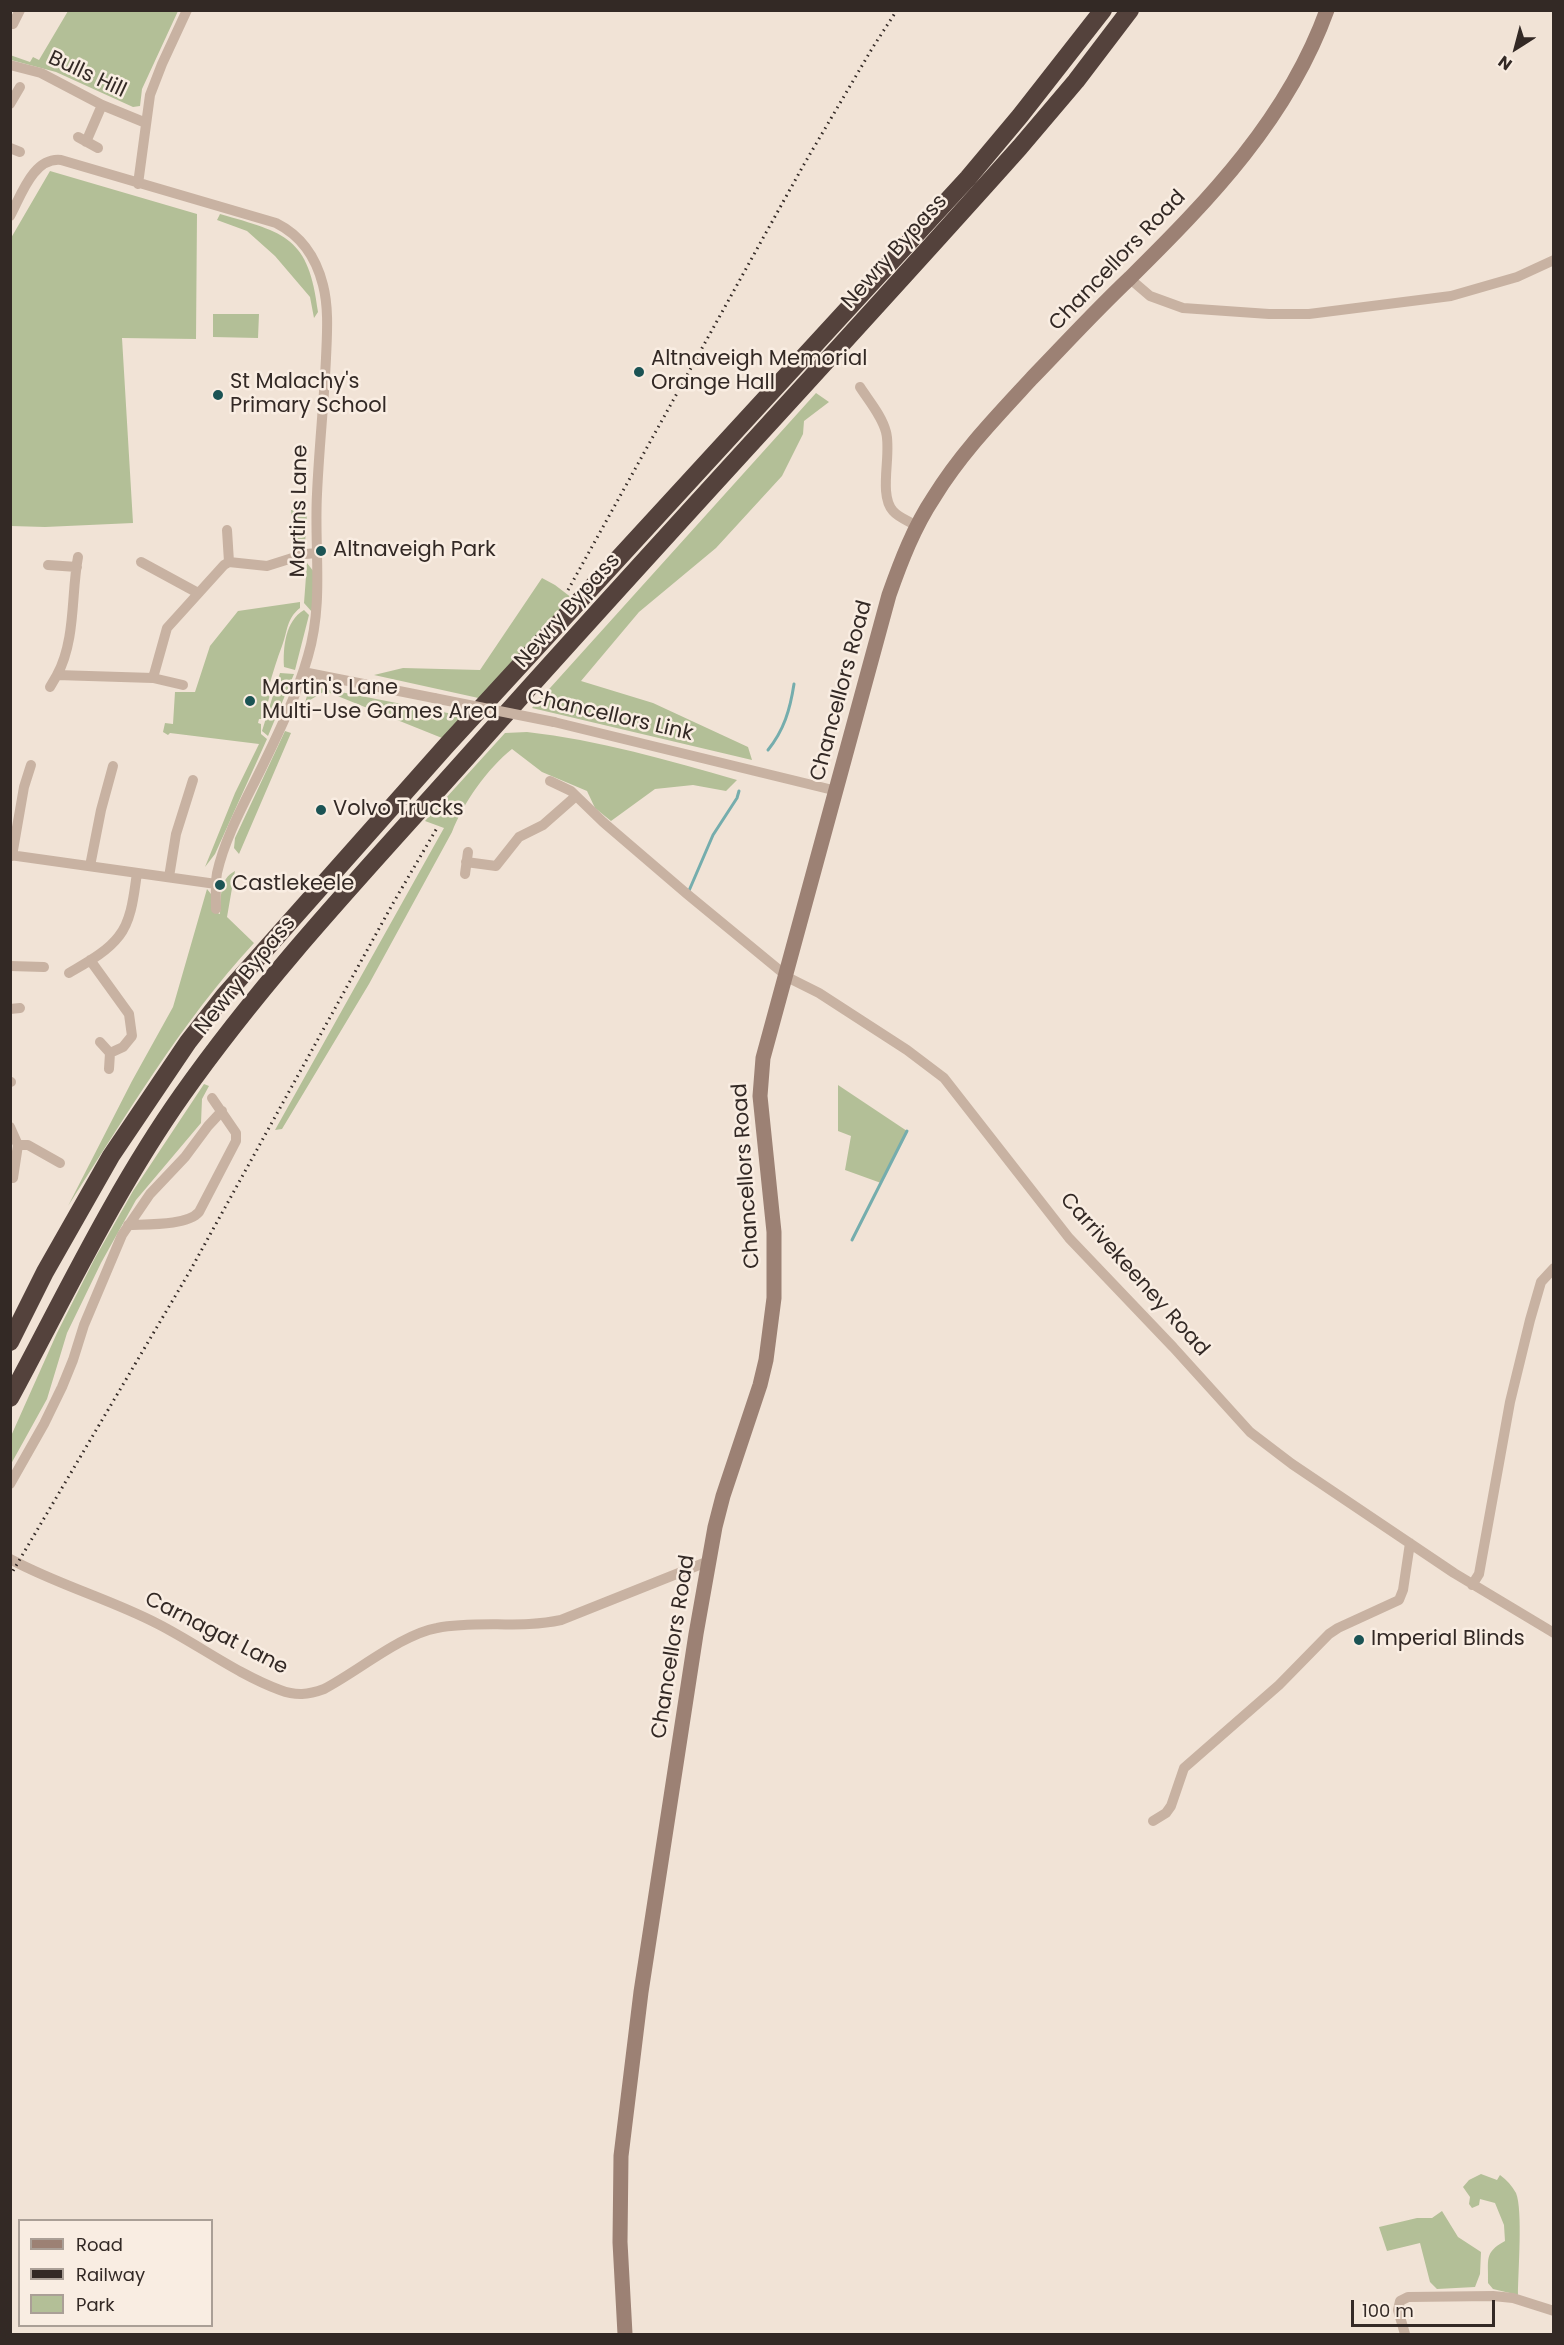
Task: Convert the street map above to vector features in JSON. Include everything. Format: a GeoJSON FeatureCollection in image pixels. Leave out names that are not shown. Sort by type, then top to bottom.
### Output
{"type":"FeatureCollection","features":[{"type":"Feature","properties":{"kind":"highway","name":"Newry Bypass"},"geometry":{"type":"LineString","coordinates":[[10,1342],[45,1272],[111,1156],[188,1042],[224,996],[446,746],[968,178],[1103,10]]}},
{"type":"Feature","properties":{"kind":"highway","name":"Newry Bypass"},"geometry":{"type":"LineString","coordinates":[[10,1398],[132,1173],[178,1100],[228,1032],[290,955],[578,633],[1020,147],[1076,81],[1130,10]]}},
{"type":"Feature","properties":{"kind":"street"},"geometry":{"type":"LineString","coordinates":[[13,24],[20,10]]}},
{"type":"Feature","properties":{"kind":"street"},"geometry":{"type":"LineString","coordinates":[[138,184],[150,95],[187,10]]}},
{"type":"Feature","properties":{"kind":"street","name":"Chancellors Road"},"geometry":{"type":"LineString","coordinates":[[626,2334],[620,2242],[621,2156],[641,1992],[709,1561],[723,1496],[760,1385],[768,1349],[774,1298],[775,1264],[760,1096],[761,1076],[766,1043],[889,595],[917,526],[944,481],[981,433],[1201,206],[1236,166],[1268,124],[1303,65],[1327,10]]}},
{"type":"Feature","properties":{"kind":"street","name":"Bulls Hill"},"geometry":{"type":"LineString","coordinates":[[10,65],[41,73],[102,105],[146,123]]}},
{"type":"Feature","properties":{"kind":"street"},"geometry":{"type":"LineString","coordinates":[[98,148],[82,139],[102,105]]}},
{"type":"Feature","properties":{"kind":"street","name":"Martins Lane"},"geometry":{"type":"LineString","coordinates":[[10,216],[38,167],[52,159],[60,160],[276,223],[290,230],[301,240],[317,266],[324,288],[327,332],[316,496],[318,603],[315,629],[303,672],[222,858],[216,884],[216,909]]}},
{"type":"Feature","properties":{"kind":"street"},"geometry":{"type":"LineString","coordinates":[[1129,278],[1149,296],[1183,308],[1309,315],[1451,296],[1483,289],[1554,260]]}},
{"type":"Feature","properties":{"kind":"street"},"geometry":{"type":"LineString","coordinates":[[860,387],[882,420],[886,433],[888,503],[901,518],[917,526]]}},
{"type":"Feature","properties":{"kind":"street"},"geometry":{"type":"LineString","coordinates":[[153,678],[166,628],[229,562],[227,530]]}},
{"type":"Feature","properties":{"kind":"street"},"geometry":{"type":"LineString","coordinates":[[229,562],[267,566],[306,554],[318,553]]}},
{"type":"Feature","properties":{"kind":"street"},"geometry":{"type":"LineString","coordinates":[[48,565],[78,562],[74,581],[75,608],[64,657],[50,687]]}},
{"type":"Feature","properties":{"kind":"street"},"geometry":{"type":"LineString","coordinates":[[141,562],[198,593]]}},
{"type":"Feature","properties":{"kind":"street","name":"Chancellors Link"},"geometry":{"type":"LineString","coordinates":[[303,672],[554,722],[837,791]]}},
{"type":"Feature","properties":{"kind":"street"},"geometry":{"type":"LineString","coordinates":[[57,675],[153,678],[183,685]]}},
{"type":"Feature","properties":{"kind":"street"},"geometry":{"type":"LineString","coordinates":[[31,765],[24,787],[11,856],[216,884]]}},
{"type":"Feature","properties":{"kind":"street"},"geometry":{"type":"LineString","coordinates":[[90,866],[101,810],[113,766]]}},
{"type":"Feature","properties":{"kind":"street"},"geometry":{"type":"LineString","coordinates":[[169,878],[176,834],[193,780]]}},
{"type":"Feature","properties":{"kind":"street"},"geometry":{"type":"LineString","coordinates":[[550,781],[571,791],[603,822],[746,945],[785,973]]}},
{"type":"Feature","properties":{"kind":"street"},"geometry":{"type":"LineString","coordinates":[[465,874],[467,857],[496,866],[519,837],[543,825],[576,796]]}},
{"type":"Feature","properties":{"kind":"street"},"geometry":{"type":"LineString","coordinates":[[69,973],[90,960],[118,937],[124,927],[137,873]]}},
{"type":"Feature","properties":{"kind":"street"},"geometry":{"type":"LineString","coordinates":[[90,960],[129,1014],[132,1036],[123,1047],[110,1053]]}},
{"type":"Feature","properties":{"kind":"street"},"geometry":{"type":"LineString","coordinates":[[10,966],[44,967]]}},
{"type":"Feature","properties":{"kind":"street","name":"Carrivekeeney Road"},"geometry":{"type":"LineString","coordinates":[[785,973],[789,978],[819,993],[907,1050],[944,1078],[1069,1238],[1250,1432],[1292,1464],[1472,1584],[1554,1633]]}},
{"type":"Feature","properties":{"kind":"street"},"geometry":{"type":"LineString","coordinates":[[100,1042],[110,1053],[109,1069]]}},
{"type":"Feature","properties":{"kind":"street"},"geometry":{"type":"LineString","coordinates":[[128,1225],[182,1221],[199,1212],[236,1141],[236,1132],[212,1098]]}},
{"type":"Feature","properties":{"kind":"street"},"geometry":{"type":"LineString","coordinates":[[10,1484],[62,1387],[94,1300],[128,1225],[150,1194],[185,1157],[222,1111]]}},
{"type":"Feature","properties":{"kind":"street"},"geometry":{"type":"LineString","coordinates":[[10,1127],[18,1145],[13,1173]]}},
{"type":"Feature","properties":{"kind":"street"},"geometry":{"type":"LineString","coordinates":[[18,1145],[28,1145],[60,1163]]}},
{"type":"Feature","properties":{"kind":"street"},"geometry":{"type":"LineString","coordinates":[[1472,1584],[1479,1574],[1510,1402],[1530,1320],[1541,1282],[1554,1268]]}},
{"type":"Feature","properties":{"kind":"street"},"geometry":{"type":"LineString","coordinates":[[1153,1821],[1166,1813],[1171,1806],[1184,1768],[1279,1685],[1329,1634],[1399,1600],[1403,1590],[1410,1543]]}},
{"type":"Feature","properties":{"kind":"street","name":"Carnagat Lane"},"geometry":{"type":"LineString","coordinates":[[10,1559],[56,1581],[157,1623],[252,1677],[279,1690],[298,1695],[309,1695],[324,1689],[423,1632],[453,1626],[531,1625],[561,1620],[709,1561]]}},
{"type":"Feature","properties":{"kind":"street"},"geometry":{"type":"LineString","coordinates":[[1405,2334],[1398,2310],[1400,2301],[1408,2297],[1492,2296],[1513,2298],[1554,2310]]}},
{"type":"Feature","properties":{"kind":"green space"},"geometry":{"type":"Polygon","coordinates":[[[68,11],[178,11],[142,89],[140,106],[133,107],[56,72],[11,60],[10,55],[30,62],[33,57],[39,60],[68,11]]]}},
{"type":"Feature","properties":{"kind":"green space"},"geometry":{"type":"Polygon","coordinates":[[[50,171],[197,214],[196,339],[122,338],[133,523],[45,527],[11,526],[11,238],[50,171]]]}},
{"type":"Feature","properties":{"kind":"green space"},"geometry":{"type":"Polygon","coordinates":[[[220,214],[278,234],[300,253],[314,287],[318,312],[314,318],[310,297],[275,256],[247,231],[217,220],[220,214]]]}},
{"type":"Feature","properties":{"kind":"green space"},"geometry":{"type":"Polygon","coordinates":[[[213,314],[259,314],[258,338],[213,337],[213,314]]]}},
{"type":"Feature","properties":{"kind":"green space"},"geometry":{"type":"Polygon","coordinates":[[[816,393],[829,402],[804,421],[803,434],[782,476],[716,548],[639,612],[581,681],[653,703],[748,747],[752,760],[532,708],[816,393]]]}},
{"type":"Feature","properties":{"kind":"green space"},"geometry":{"type":"Polygon","coordinates":[[[291,510],[307,513],[305,545],[295,549],[291,510]]]}},
{"type":"Feature","properties":{"kind":"green space"},"geometry":{"type":"Polygon","coordinates":[[[307,563],[314,572],[312,612],[304,603],[307,563]]]}},
{"type":"Feature","properties":{"kind":"green space"},"geometry":{"type":"Polygon","coordinates":[[[542,578],[572,598],[483,699],[374,675],[403,668],[480,670],[542,578]]]}},
{"type":"Feature","properties":{"kind":"green space"},"geometry":{"type":"Polygon","coordinates":[[[300,602],[300,608],[292,616],[288,625],[269,686],[272,688],[263,719],[259,719],[258,723],[261,724],[261,734],[267,739],[215,854],[205,867],[235,793],[259,744],[170,733],[168,735],[163,732],[165,723],[173,724],[175,692],[195,692],[210,646],[238,611],[300,602]]]}},
{"type":"Feature","properties":{"kind":"green space"},"geometry":{"type":"Polygon","coordinates":[[[304,610],[309,615],[295,670],[284,667],[285,644],[289,628],[304,610]]]}},
{"type":"Feature","properties":{"kind":"green space"},"geometry":{"type":"Polygon","coordinates":[[[280,673],[294,674],[268,736],[262,731],[280,673]]]}},
{"type":"Feature","properties":{"kind":"green space"},"geometry":{"type":"Polygon","coordinates":[[[315,687],[463,716],[442,738],[325,691],[305,703],[308,692],[315,687]]]}},
{"type":"Feature","properties":{"kind":"green space"},"geometry":{"type":"Polygon","coordinates":[[[285,731],[291,733],[239,854],[234,848],[235,838],[285,731]]]}},
{"type":"Feature","properties":{"kind":"green space"},"geometry":{"type":"Polygon","coordinates":[[[527,732],[606,745],[737,780],[726,791],[693,785],[655,789],[611,821],[595,808],[587,791],[542,772],[512,749],[485,776],[469,798],[369,984],[282,1129],[275,1130],[444,828],[425,821],[505,733],[527,732]]]}},
{"type":"Feature","properties":{"kind":"green space"},"geometry":{"type":"Polygon","coordinates":[[[235,871],[227,917],[254,943],[227,973],[178,1037],[68,1206],[173,1007],[207,889],[211,894],[213,911],[220,914],[223,884],[235,871]]]}},
{"type":"Feature","properties":{"kind":"green space"},"geometry":{"type":"Polygon","coordinates":[[[204,1084],[209,1086],[202,1099],[201,1123],[136,1200],[101,1263],[67,1333],[47,1399],[11,1464],[11,1436],[57,1333],[95,1258],[133,1191],[204,1084]]]}},
{"type":"Feature","properties":{"kind":"green space"},"geometry":{"type":"Polygon","coordinates":[[[838,1085],[907,1131],[881,1183],[845,1170],[851,1136],[838,1131],[838,1085]]]}},
{"type":"Feature","properties":{"kind":"green space"},"geometry":{"type":"Polygon","coordinates":[[[1481,2174],[1497,2180],[1500,2175],[1516,2193],[1520,2227],[1518,2295],[1493,2289],[1488,2283],[1490,2253],[1505,2241],[1504,2225],[1495,2203],[1480,2199],[1479,2205],[1472,2208],[1469,2204],[1470,2197],[1463,2187],[1469,2180],[1481,2174]]]}},
{"type":"Feature","properties":{"kind":"green space"},"geometry":{"type":"Polygon","coordinates":[[[1442,2211],[1458,2237],[1481,2252],[1480,2274],[1475,2287],[1437,2289],[1430,2282],[1420,2243],[1387,2251],[1379,2227],[1417,2218],[1432,2218],[1442,2211]]]}},
{"type":"Feature","properties":{"kind":"waterway"},"geometry":{"type":"LineString","coordinates":[[768,750],[786,719],[794,684]]}},
{"type":"Feature","properties":{"kind":"waterway"},"geometry":{"type":"LineString","coordinates":[[688,893],[713,835],[737,798],[739,791]]}},
{"type":"Feature","properties":{"kind":"waterway"},"geometry":{"type":"LineString","coordinates":[[852,1240],[907,1131]]}},
{"type":"Feature","properties":{"kind":"railway"},"geometry":{"type":"LineString","coordinates":[[568,590],[803,166],[897,10]]}},
{"type":"Feature","properties":{"kind":"railway"},"geometry":{"type":"LineString","coordinates":[[10,1576],[190,1271],[392,905],[437,828]]}},
{"type":"Feature","properties":{"kind":"place","name":"Altnaveigh Memorial Orange Hall"},"geometry":{"type":"Point","coordinates":[639,372]}},
{"type":"Feature","properties":{"kind":"place","name":"St Malachy's Primary School"},"geometry":{"type":"Point","coordinates":[218,395]}},
{"type":"Feature","properties":{"kind":"place","name":"Altnaveigh Park"},"geometry":{"type":"Point","coordinates":[321,551]}},
{"type":"Feature","properties":{"kind":"place","name":"Martin's Lane Multi-Use Games Area"},"geometry":{"type":"Point","coordinates":[250,701]}},
{"type":"Feature","properties":{"kind":"place","name":"Volvo Trucks"},"geometry":{"type":"Point","coordinates":[321,810]}},
{"type":"Feature","properties":{"kind":"place","name":"Castlekeele"},"geometry":{"type":"Point","coordinates":[220,885]}},
{"type":"Feature","properties":{"kind":"place","name":"Imperial Blinds"},"geometry":{"type":"Point","coordinates":[1359,1640]}}]}
